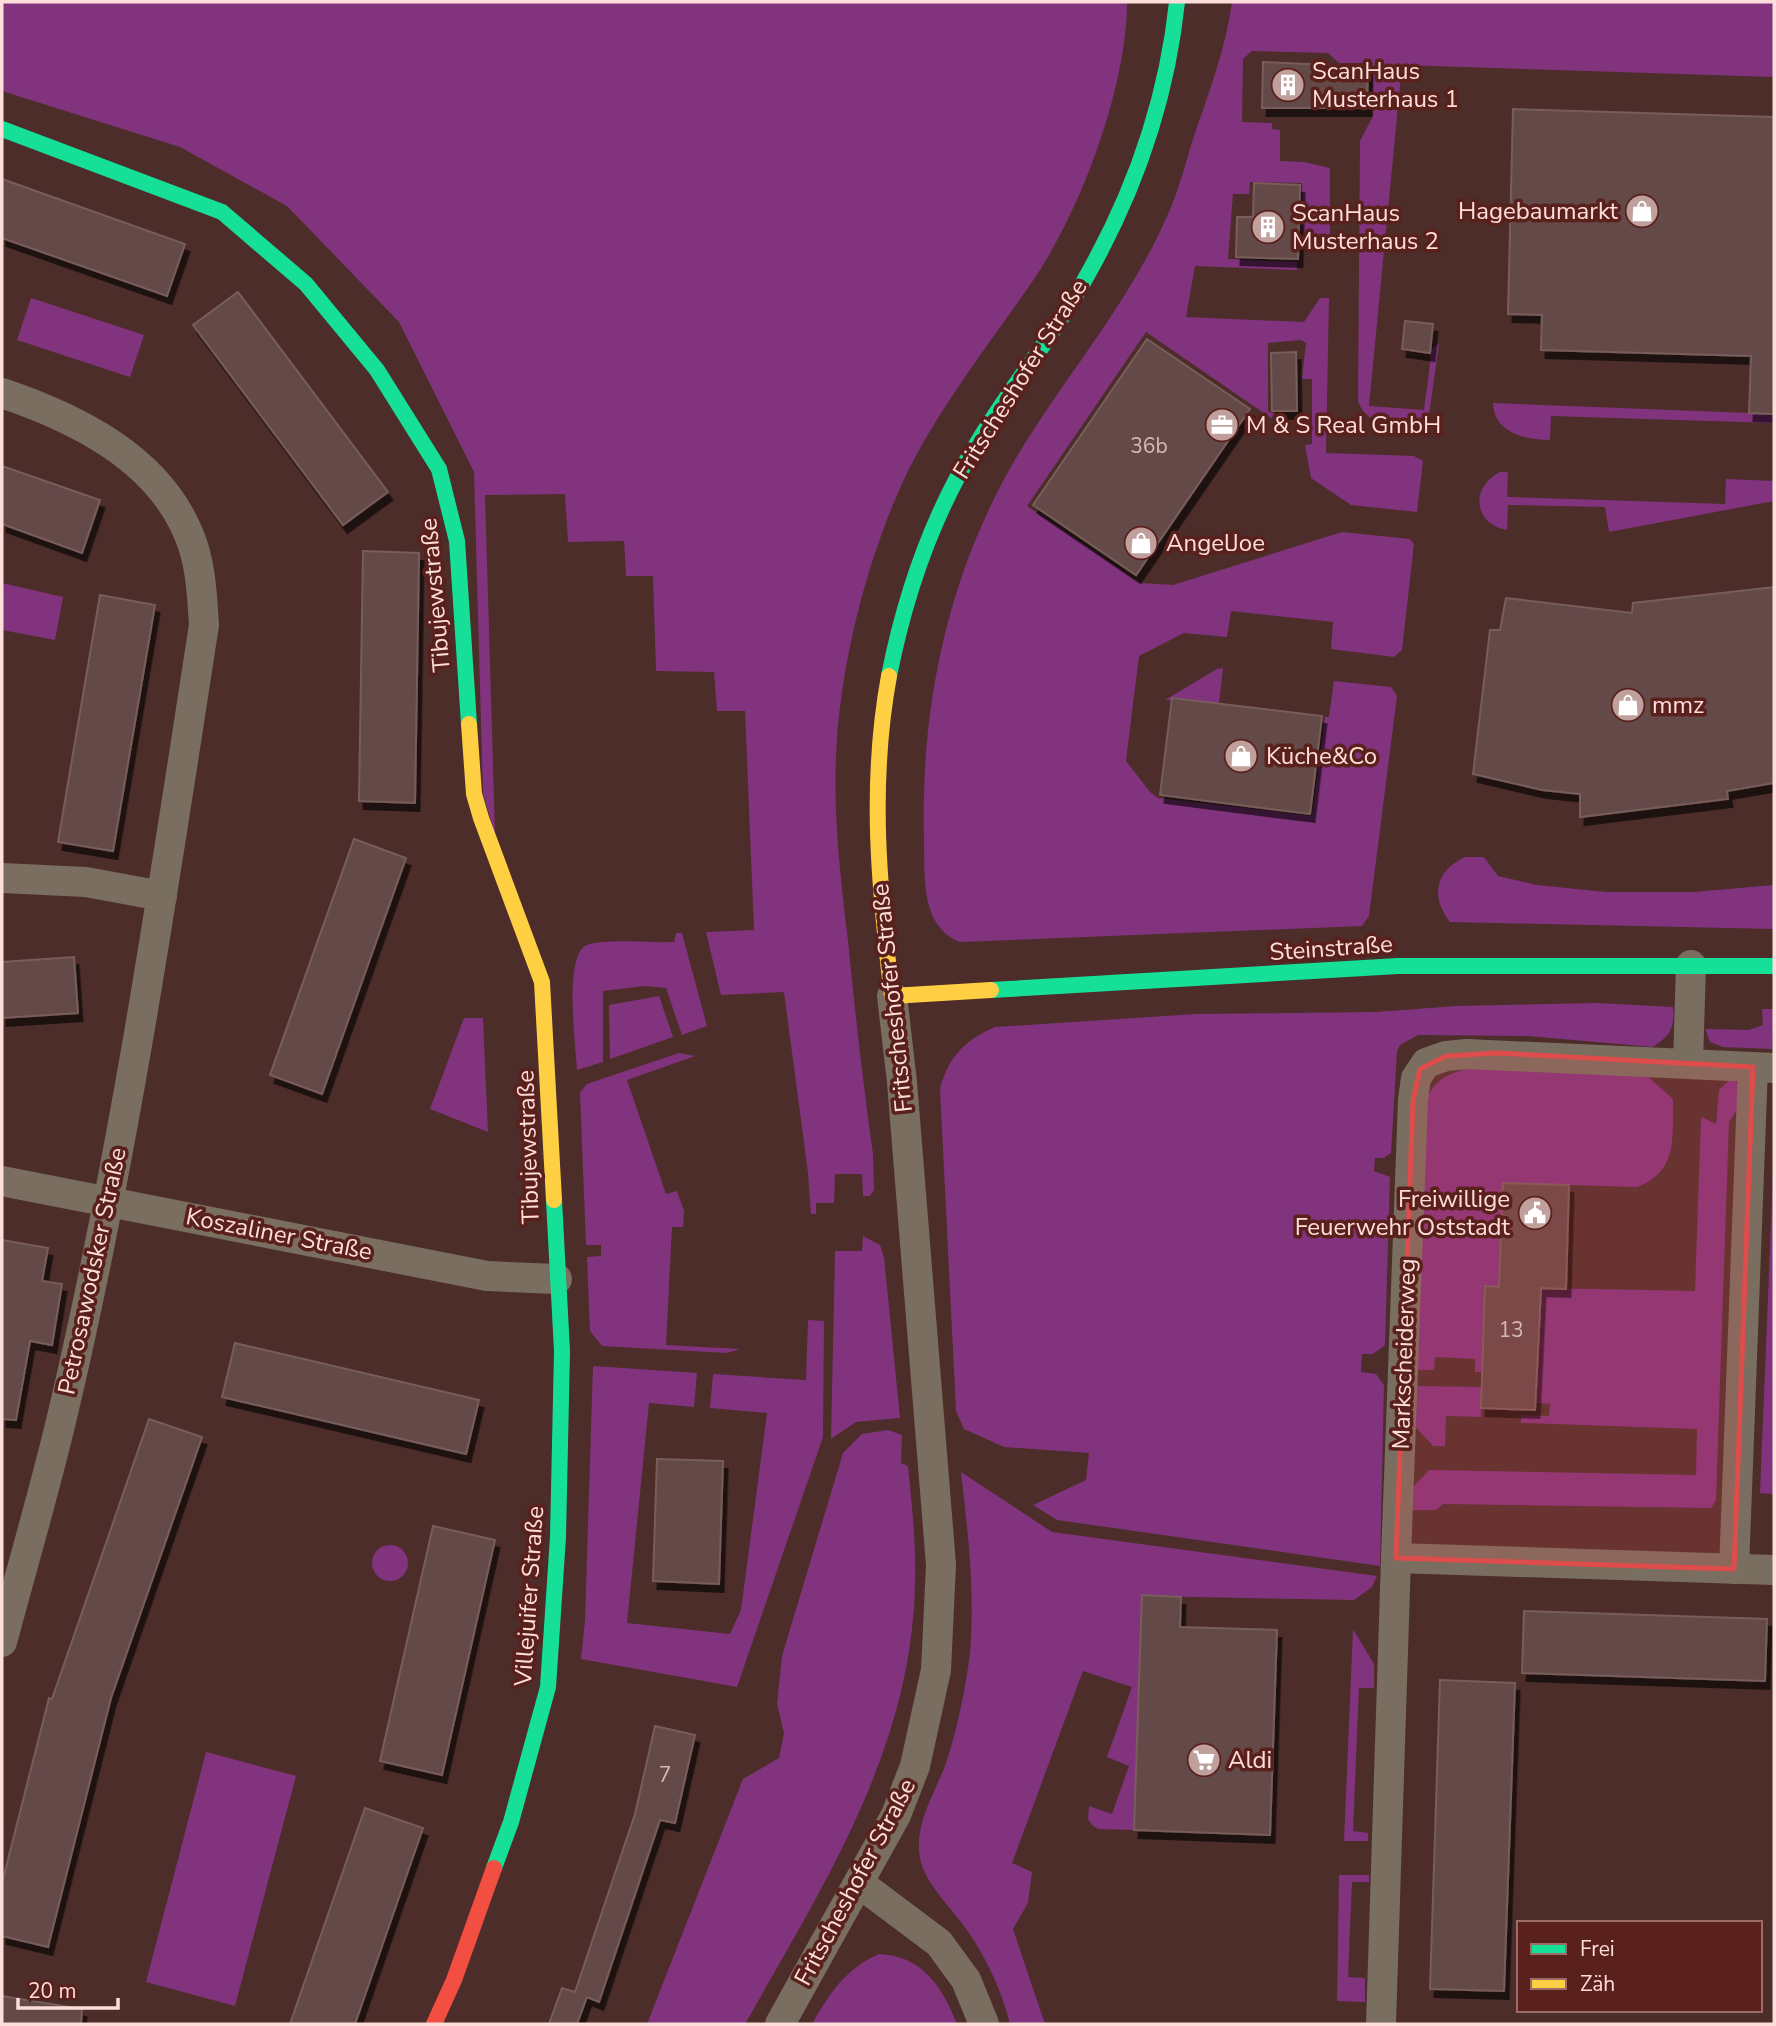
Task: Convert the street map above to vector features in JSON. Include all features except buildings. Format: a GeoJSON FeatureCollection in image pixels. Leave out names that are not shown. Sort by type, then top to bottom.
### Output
{"type":"FeatureCollection","features":[{"type":"Feature","properties":{"kind":"street","name":"Fritscheshofer Straße"},"geometry":{"type":"LineString","coordinates":[[780,2024],[896,1815],[915,1766],[936,1670],[940,1616],[940,1551],[902,1082],[880,888],[876,820],[884,705],[909,596],[950,490],[984,430],[1071,304],[1115,219],[1154,120],[1169,65],[1177,2]]}},
{"type":"Feature","properties":{"kind":"street","name":"Tibujewstraße"},"geometry":{"type":"LineString","coordinates":[[2,129],[222,212],[306,284],[377,370],[439,469],[457,541],[474,794],[481,827],[536,958],[542,982],[557,1279]]}},
{"type":"Feature","properties":{"kind":"street","name":"Petrosawodsker Straße"},"geometry":{"type":"LineString","coordinates":[[2,393],[81,426],[135,460],[167,497],[189,535],[201,580],[204,625],[162,896],[107,1201],[62,1417],[2,1642]]}},
{"type":"Feature","properties":{"kind":"street"},"geometry":{"type":"LineString","coordinates":[[2,878],[86,882],[162,896]]}},
{"type":"Feature","properties":{"kind":"street"},"geometry":{"type":"LineString","coordinates":[[1688,1063],[1691,965]]}},
{"type":"Feature","properties":{"kind":"street","name":"Steinstraße"},"geometry":{"type":"LineString","coordinates":[[892,996],[1398,966],[1774,966]]}},
{"type":"Feature","properties":{"kind":"street","name":"Markscheiderweg"},"geometry":{"type":"LineString","coordinates":[[1381,2024],[1413,1100],[1420,1069],[1434,1059],[1497,1052],[1764,1067],[1734,1569]]}},
{"type":"Feature","properties":{"kind":"street","name":"Koszaliner Straße"},"geometry":{"type":"LineString","coordinates":[[2,1181],[488,1276],[557,1279]]}},
{"type":"Feature","properties":{"kind":"street","name":"Villejuifer Straße"},"geometry":{"type":"LineString","coordinates":[[434,2024],[454,1980],[511,1822],[548,1687],[558,1537],[562,1352],[557,1279]]}},
{"type":"Feature","properties":{"kind":"street"},"geometry":{"type":"LineString","coordinates":[[1396,1558],[1774,1570]]}},
{"type":"Feature","properties":{"kind":"street"},"geometry":{"type":"LineString","coordinates":[[859,1883],[939,1943],[966,1980],[984,2024]]}},
{"type":"Feature","properties":{"kind":"highlighted area"},"geometry":{"type":"Polygon","coordinates":[[[1497,1053],[1753,1067],[1734,1569],[1396,1558],[1413,1100],[1420,1069],[1446,1056],[1497,1053]]]}},
{"type":"Feature","properties":{"kind":"shaded area"},"geometry":{"type":"Polygon","coordinates":[[[2,2],[1127,2],[1125,35],[1111,106],[1086,179],[1055,245],[1038,273],[944,408],[911,465],[875,553],[850,646],[837,739],[836,815],[853,994],[873,1154],[874,1190],[870,1196],[863,1196],[862,1174],[835,1174],[834,1203],[816,1203],[816,1214],[811,1214],[784,992],[721,995],[706,932],[754,930],[745,711],[717,711],[714,672],[656,671],[653,576],[626,576],[624,541],[568,542],[565,494],[485,495],[495,834],[483,794],[474,472],[399,322],[287,206],[180,147],[2,91],[2,2]]]}},
{"type":"Feature","properties":{"kind":"shaded area"},"geometry":{"type":"Polygon","coordinates":[[[1232,2],[1774,2],[1774,77],[1402,65],[1369,406],[1424,410],[1432,348],[1439,344],[1427,429],[1386,425],[1369,417],[1358,401],[1360,141],[1373,116],[1373,63],[1339,63],[1328,53],[1252,51],[1243,59],[1242,122],[1272,123],[1272,129],[1280,130],[1280,161],[1304,162],[1330,168],[1330,235],[1303,235],[1302,183],[1250,182],[1249,194],[1233,194],[1228,259],[1297,262],[1297,270],[1195,266],[1186,317],[1304,322],[1320,298],[1329,298],[1326,453],[1414,456],[1423,461],[1417,512],[1351,505],[1311,478],[1305,445],[1312,444],[1312,379],[1302,379],[1306,343],[1301,340],[1268,343],[1268,411],[1274,414],[1271,418],[1146,332],[1027,506],[1140,583],[1173,585],[1342,532],[1410,539],[1414,544],[1402,650],[1394,657],[1331,649],[1333,622],[1231,611],[1227,637],[1184,633],[1139,656],[1126,761],[1150,792],[1158,798],[1312,816],[1325,717],[1329,717],[1334,681],[1391,687],[1397,696],[1369,916],[1362,926],[960,942],[947,934],[931,912],[924,869],[924,785],[928,731],[947,626],[982,524],[1006,476],[1034,429],[1123,298],[1168,214],[1216,71],[1232,2]]]}},
{"type":"Feature","properties":{"kind":"shaded area"},"geometry":{"type":"Polygon","coordinates":[[[31,298],[144,335],[130,377],[17,340],[31,298]]]}},
{"type":"Feature","properties":{"kind":"shaded area"},"geometry":{"type":"Polygon","coordinates":[[[1493,403],[1774,414],[1774,423],[1551,416],[1550,440],[1541,440],[1513,433],[1505,428],[1495,413],[1493,403]]]}},
{"type":"Feature","properties":{"kind":"shaded area"},"geometry":{"type":"Polygon","coordinates":[[[1500,472],[1508,472],[1507,497],[1725,504],[1726,479],[1774,481],[1774,501],[1609,532],[1605,507],[1508,505],[1507,530],[1487,521],[1479,504],[1484,487],[1500,472]]]}},
{"type":"Feature","properties":{"kind":"shaded area"},"geometry":{"type":"Polygon","coordinates":[[[2,583],[63,597],[55,640],[2,630],[2,583]]]}},
{"type":"Feature","properties":{"kind":"shaded area"},"geometry":{"type":"Polygon","coordinates":[[[1223,668],[1219,704],[1165,700],[1217,669],[1223,668]]]}},
{"type":"Feature","properties":{"kind":"shaded area"},"geometry":{"type":"Polygon","coordinates":[[[1465,857],[1484,857],[1498,876],[1537,885],[1606,892],[1694,892],[1774,885],[1774,929],[1450,922],[1440,903],[1439,885],[1447,869],[1465,857]]]}},
{"type":"Feature","properties":{"kind":"shaded area"},"geometry":{"type":"Polygon","coordinates":[[[676,933],[682,933],[707,1026],[682,1035],[666,988],[644,986],[603,991],[603,1062],[577,1070],[573,982],[580,952],[587,945],[596,943],[674,942],[676,933]]]}},
{"type":"Feature","properties":{"kind":"shaded area"},"geometry":{"type":"Polygon","coordinates":[[[659,996],[673,1037],[610,1059],[609,1005],[659,996]]]}},
{"type":"Feature","properties":{"kind":"shaded area"},"geometry":{"type":"Polygon","coordinates":[[[1597,1003],[1673,1007],[1672,1026],[1664,1039],[1653,1047],[1528,1036],[1418,1035],[1400,1045],[1397,1052],[1391,1153],[1384,1158],[1375,1158],[1374,1171],[1390,1177],[1385,1345],[1373,1354],[1362,1354],[1361,1372],[1376,1374],[1384,1385],[1380,1566],[1057,1520],[1033,1505],[1086,1480],[1089,1453],[1004,1447],[964,1429],[956,1411],[940,1089],[953,1059],[975,1038],[995,1027],[1196,1014],[1376,1012],[1456,1006],[1597,1003]]]}},
{"type":"Feature","properties":{"kind":"shaded area"},"geometry":{"type":"Polygon","coordinates":[[[1762,1009],[1774,1009],[1772,1049],[1723,1047],[1710,1042],[1705,1029],[1749,1030],[1763,1025],[1762,1009]]]}},
{"type":"Feature","properties":{"kind":"shaded area"},"geometry":{"type":"Polygon","coordinates":[[[464,1018],[483,1018],[488,1132],[430,1109],[464,1018]]]}},
{"type":"Feature","properties":{"kind":"shaded area"},"geometry":{"type":"Polygon","coordinates":[[[679,1053],[695,1056],[627,1080],[666,1194],[677,1191],[684,1211],[683,1227],[672,1227],[666,1345],[740,1349],[727,1353],[602,1346],[590,1331],[587,1257],[601,1256],[601,1245],[586,1245],[580,1093],[587,1084],[679,1053]]]}},
{"type":"Feature","properties":{"kind":"shaded area"},"geometry":{"type":"Polygon","coordinates":[[[1470,1068],[1645,1074],[1673,1099],[1670,1151],[1660,1172],[1637,1187],[1503,1183],[1499,1287],[1486,1286],[1482,1372],[1475,1372],[1475,1359],[1435,1357],[1434,1370],[1415,1370],[1426,1100],[1444,1078],[1470,1068]]]}},
{"type":"Feature","properties":{"kind":"shaded area"},"geometry":{"type":"Polygon","coordinates":[[[1731,1078],[1738,1083],[1741,1103],[1729,1122],[1716,1500],[1711,1508],[1443,1504],[1436,1510],[1410,1510],[1411,1489],[1429,1470],[1696,1475],[1697,1429],[1521,1423],[1521,1415],[1549,1416],[1550,1404],[1536,1403],[1541,1288],[1695,1291],[1701,1117],[1716,1124],[1719,1090],[1731,1078]]]}},
{"type":"Feature","properties":{"kind":"shaded area"},"geometry":{"type":"Polygon","coordinates":[[[1774,1175],[1774,1494],[1760,1493],[1774,1175]]]}},
{"type":"Feature","properties":{"kind":"shaded area"},"geometry":{"type":"Polygon","coordinates":[[[863,1236],[880,1245],[884,1257],[900,1418],[856,1422],[831,1439],[835,1251],[862,1251],[863,1236]]]}},
{"type":"Feature","properties":{"kind":"shaded area"},"geometry":{"type":"Polygon","coordinates":[[[808,1320],[824,1321],[823,1437],[737,1687],[581,1659],[585,1620],[593,1366],[697,1373],[694,1407],[649,1403],[627,1623],[730,1634],[741,1610],[767,1413],[710,1408],[713,1374],[806,1380],[808,1320]]]}},
{"type":"Feature","properties":{"kind":"shaded area"},"geometry":{"type":"Polygon","coordinates":[[[1415,1386],[1482,1387],[1481,1417],[1446,1416],[1445,1446],[1433,1446],[1413,1424],[1415,1386]]]}},
{"type":"Feature","properties":{"kind":"shaded area"},"geometry":{"type":"Polygon","coordinates":[[[888,1430],[902,1435],[901,1463],[908,1466],[915,1583],[910,1644],[898,1702],[881,1759],[833,1867],[745,2024],[647,2024],[743,1779],[779,1758],[784,1733],[777,1704],[782,1656],[843,1453],[862,1434],[888,1430]]]}},
{"type":"Feature","properties":{"kind":"shaded area"},"geometry":{"type":"Polygon","coordinates":[[[961,1472],[1052,1532],[1377,1576],[1372,1587],[1354,1600],[1142,1596],[1134,1830],[1098,1829],[1088,1819],[1089,1806],[1112,1814],[1129,1766],[1107,1757],[1132,1687],[1083,1671],[1012,1863],[1032,1872],[1028,1903],[1013,1929],[1045,2024],[1010,2024],[994,1977],[963,1924],[934,1888],[920,1858],[923,1819],[952,1745],[970,1653],[971,1585],[961,1472]]]}},
{"type":"Feature","properties":{"kind":"shaded area"},"geometry":{"type":"Polygon","coordinates":[[[390,1545],[403,1550],[408,1563],[403,1576],[390,1581],[377,1576],[372,1563],[377,1550],[390,1545]]]}},
{"type":"Feature","properties":{"kind":"shaded area"},"geometry":{"type":"Polygon","coordinates":[[[1353,1629],[1374,1664],[1374,1688],[1359,1688],[1353,1831],[1368,1833],[1368,1841],[1344,1841],[1353,1629]]]}},
{"type":"Feature","properties":{"kind":"shaded area"},"geometry":{"type":"Polygon","coordinates":[[[206,1752],[296,1776],[235,2006],[146,1982],[206,1752]]]}},
{"type":"Feature","properties":{"kind":"shaded area"},"geometry":{"type":"Polygon","coordinates":[[[1339,1875],[1369,1875],[1369,1882],[1352,1882],[1348,1977],[1365,1978],[1365,2002],[1337,2001],[1339,1875]]]}},
{"type":"Feature","properties":{"kind":"shaded area"},"geometry":{"type":"Polygon","coordinates":[[[879,1954],[894,1956],[919,1967],[945,1998],[957,2024],[812,2024],[825,2002],[848,1974],[879,1954]]]}},
{"type":"Feature","properties":{"kind":"traffic: fast"},"geometry":{"type":"LineString","coordinates":[[889,676],[912,586],[946,500],[990,423],[1076,295],[1121,208],[1135,175],[1157,107],[1166,72],[1177,2]]}},
{"type":"Feature","properties":{"kind":"traffic: fast"},"geometry":{"type":"LineString","coordinates":[[2,129],[222,212],[306,284],[377,370],[439,469],[457,541],[469,724]]}},
{"type":"Feature","properties":{"kind":"traffic: fast"},"geometry":{"type":"LineString","coordinates":[[991,990],[1398,966],[1774,966]]}},
{"type":"Feature","properties":{"kind":"traffic: fast"},"geometry":{"type":"LineString","coordinates":[[494,1868],[511,1822],[548,1687],[558,1537],[562,1351],[554,1200]]}},
{"type":"Feature","properties":{"kind":"traffic: slow"},"geometry":{"type":"LineString","coordinates":[[889,676],[879,757],[878,836],[892,996],[991,990]]}},
{"type":"Feature","properties":{"kind":"traffic: slow"},"geometry":{"type":"LineString","coordinates":[[469,724],[474,794],[542,982],[554,1200]]}},
{"type":"Feature","properties":{"kind":"traffic: jam"},"geometry":{"type":"LineString","coordinates":[[434,2024],[454,1980],[494,1868]]}},
{"type":"Feature","properties":{"kind":"place","name":"ScanHaus Musterhaus 1"},"geometry":{"type":"Point","coordinates":[1288,85]}},
{"type":"Feature","properties":{"kind":"place","name":"Hagebaumarkt"},"geometry":{"type":"Point","coordinates":[1642,211]}},
{"type":"Feature","properties":{"kind":"place","name":"ScanHaus Musterhaus 2"},"geometry":{"type":"Point","coordinates":[1268,227]}},
{"type":"Feature","properties":{"kind":"place","name":"M & S Real GmbH"},"geometry":{"type":"Point","coordinates":[1222,425]}},
{"type":"Feature","properties":{"kind":"place","name":"AngelJoe"},"geometry":{"type":"Point","coordinates":[1141,543]}},
{"type":"Feature","properties":{"kind":"place","name":"mmz"},"geometry":{"type":"Point","coordinates":[1628,705]}},
{"type":"Feature","properties":{"kind":"place","name":"Küche&Co"},"geometry":{"type":"Point","coordinates":[1241,756]}},
{"type":"Feature","properties":{"kind":"place","name":"Freiwillige Feuerwehr Oststadt"},"geometry":{"type":"Point","coordinates":[1535,1213]}},
{"type":"Feature","properties":{"kind":"place","name":"Aldi"},"geometry":{"type":"Point","coordinates":[1204,1760]}}]}
